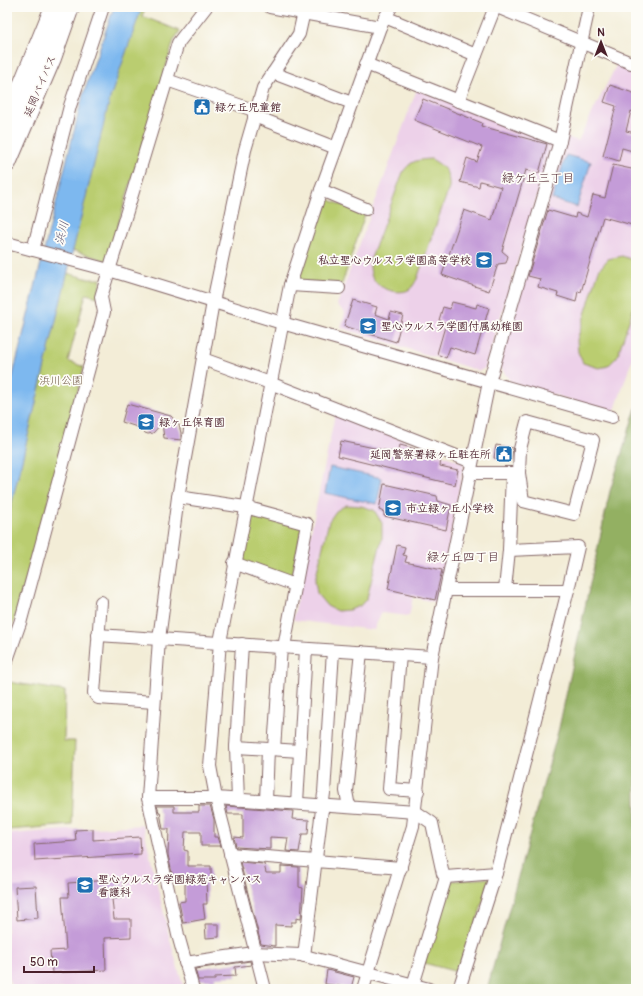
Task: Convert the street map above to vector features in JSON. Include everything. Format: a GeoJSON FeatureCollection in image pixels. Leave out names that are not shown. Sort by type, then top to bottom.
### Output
{"type":"FeatureCollection","features":[{"type":"Feature","properties":{"kind":"highway","name":"延岡バイパス"},"geometry":{"type":"LineString","coordinates":[[7,122],[54,7]]}},
{"type":"Feature","properties":{"kind":"highway","name":"延岡バイパス"},"geometry":{"type":"LineString","coordinates":[[7,164],[52,58],[70,7]]}},
{"type":"Feature","properties":{"kind":"street"},"geometry":{"type":"LineString","coordinates":[[35,251],[70,106],[103,7]]}},
{"type":"Feature","properties":{"kind":"street"},"geometry":{"type":"LineString","coordinates":[[7,660],[21,620],[104,312],[101,297],[178,43],[206,7]]}},
{"type":"Feature","properties":{"kind":"street"},"geometry":{"type":"LineString","coordinates":[[270,7],[385,17],[476,55]]}},
{"type":"Feature","properties":{"kind":"street"},"geometry":{"type":"LineString","coordinates":[[458,101],[496,7],[631,62],[635,62],[636,59]]}},
{"type":"Feature","properties":{"kind":"street"},"geometry":{"type":"LineString","coordinates":[[362,989],[401,868],[416,812],[432,656],[489,382],[560,142],[589,7]]}},
{"type":"Feature","properties":{"kind":"street"},"geometry":{"type":"LineString","coordinates":[[193,989],[185,962],[148,798],[159,639],[178,497],[213,302],[245,150],[263,88],[299,34],[305,10]]}},
{"type":"Feature","properties":{"kind":"street"},"geometry":{"type":"LineString","coordinates":[[264,989],[216,798],[210,766],[220,642],[234,563],[290,285],[321,190],[366,64],[385,17]]}},
{"type":"Feature","properties":{"kind":"street"},"geometry":{"type":"LineString","coordinates":[[366,64],[560,142]]}},
{"type":"Feature","properties":{"kind":"street"},"geometry":{"type":"LineString","coordinates":[[273,73],[352,103]]}},
{"type":"Feature","properties":{"kind":"street"},"geometry":{"type":"LineString","coordinates":[[167,80],[255,114],[336,148]]}},
{"type":"Feature","properties":{"kind":"street"},"geometry":{"type":"LineString","coordinates":[[321,190],[366,208]]}},
{"type":"Feature","properties":{"kind":"street"},"geometry":{"type":"LineString","coordinates":[[7,243],[109,270],[282,323],[612,418]]}},
{"type":"Feature","properties":{"kind":"street"},"geometry":{"type":"LineString","coordinates":[[290,285],[338,288]]}},
{"type":"Feature","properties":{"kind":"street"},"geometry":{"type":"LineString","coordinates":[[203,359],[270,383],[471,468],[515,473]]}},
{"type":"Feature","properties":{"kind":"street"},"geometry":{"type":"LineString","coordinates":[[505,588],[515,473],[527,422],[593,440],[574,514],[523,501],[515,473]]}},
{"type":"Feature","properties":{"kind":"street"},"geometry":{"type":"LineString","coordinates":[[178,497],[245,507],[307,524],[282,647],[266,802]]}},
{"type":"Feature","properties":{"kind":"street"},"geometry":{"type":"LineString","coordinates":[[459,989],[496,873],[578,546],[509,550]]}},
{"type":"Feature","properties":{"kind":"street"},"geometry":{"type":"LineString","coordinates":[[234,563],[296,584]]}},
{"type":"Feature","properties":{"kind":"street"},"geometry":{"type":"LineString","coordinates":[[446,590],[505,588],[568,590]]}},
{"type":"Feature","properties":{"kind":"street"},"geometry":{"type":"LineString","coordinates":[[101,602],[94,693],[98,698],[154,702]]}},
{"type":"Feature","properties":{"kind":"street"},"geometry":{"type":"LineString","coordinates":[[98,635],[432,656]]}},
{"type":"Feature","properties":{"kind":"street"},"geometry":{"type":"LineString","coordinates":[[238,800],[236,747],[242,644]]}},
{"type":"Feature","properties":{"kind":"street"},"geometry":{"type":"LineString","coordinates":[[297,804],[306,649]]}},
{"type":"Feature","properties":{"kind":"street"},"geometry":{"type":"LineString","coordinates":[[304,956],[322,805],[333,650]]}},
{"type":"Feature","properties":{"kind":"street"},"geometry":{"type":"LineString","coordinates":[[349,807],[346,791],[361,652]]}},
{"type":"Feature","properties":{"kind":"street"},"geometry":{"type":"LineString","coordinates":[[400,655],[389,789],[418,791]]}},
{"type":"Feature","properties":{"kind":"street"},"geometry":{"type":"LineString","coordinates":[[236,747],[300,751]]}},
{"type":"Feature","properties":{"kind":"street"},"geometry":{"type":"LineString","coordinates":[[148,798],[216,798],[416,812],[432,823],[443,874],[446,877]]}},
{"type":"Feature","properties":{"kind":"street"},"geometry":{"type":"LineString","coordinates":[[230,854],[401,868]]}},
{"type":"Feature","properties":{"kind":"street"},"geometry":{"type":"LineString","coordinates":[[446,877],[496,873]]}},
{"type":"Feature","properties":{"kind":"street"},"geometry":{"type":"LineString","coordinates":[[413,985],[446,877]]}},
{"type":"Feature","properties":{"kind":"street"},"geometry":{"type":"LineString","coordinates":[[185,962],[254,953],[304,956],[429,989]]}},
{"type":"Feature","properties":{"kind":"shaded area"},"geometry":{"type":"Polygon","coordinates":[[[618,62],[635,70],[636,68],[636,348],[614,413],[511,382],[499,365],[567,137],[578,141],[618,62]]]}},
{"type":"Feature","properties":{"kind":"shaded area"},"geometry":{"type":"Polygon","coordinates":[[[417,89],[549,142],[552,147],[485,368],[479,371],[341,328],[345,312],[337,305],[417,89]]]}},
{"type":"Feature","properties":{"kind":"shaded area"},"geometry":{"type":"Polygon","coordinates":[[[335,414],[464,463],[438,603],[413,597],[409,616],[381,613],[374,630],[293,620],[335,414]]]}},
{"type":"Feature","properties":{"kind":"shaded area"},"geometry":{"type":"Polygon","coordinates":[[[143,825],[170,940],[184,989],[13,989],[7,975],[7,834],[143,825]]]}},
{"type":"Feature","properties":{"kind":"green space"},"geometry":{"type":"Polygon","coordinates":[[[141,7],[146,7],[142,16],[180,31],[174,40],[107,261],[72,250],[108,103],[141,7]]]}},
{"type":"Feature","properties":{"kind":"green space"},"geometry":{"type":"Polygon","coordinates":[[[431,159],[445,170],[449,182],[449,188],[417,279],[413,286],[406,291],[395,292],[376,283],[371,273],[370,261],[403,172],[415,161],[431,159]]]}},
{"type":"Feature","properties":{"kind":"green space"},"geometry":{"type":"Polygon","coordinates":[[[322,197],[365,214],[342,284],[296,281],[322,197]]]}},
{"type":"Feature","properties":{"kind":"green space"},"geometry":{"type":"Polygon","coordinates":[[[622,256],[633,260],[636,264],[636,300],[617,357],[608,366],[599,368],[583,363],[578,352],[577,340],[599,270],[608,259],[622,256]]]}},
{"type":"Feature","properties":{"kind":"green space","name":"浜川公園"},"geometry":{"type":"Polygon","coordinates":[[[67,273],[89,279],[101,279],[98,297],[86,294],[68,361],[84,367],[37,543],[15,618],[7,639],[7,522],[67,273]]]}},
{"type":"Feature","properties":{"kind":"green space"},"geometry":{"type":"Polygon","coordinates":[[[636,408],[636,989],[487,989],[559,728],[610,491],[636,408]]]}},
{"type":"Feature","properties":{"kind":"green space"},"geometry":{"type":"Polygon","coordinates":[[[346,505],[361,506],[374,510],[382,523],[382,538],[367,598],[360,606],[349,610],[337,611],[327,606],[317,594],[315,580],[329,521],[336,511],[346,505]]]}},
{"type":"Feature","properties":{"kind":"green space"},"geometry":{"type":"Polygon","coordinates":[[[247,512],[302,527],[291,580],[237,561],[247,512]]]}},
{"type":"Feature","properties":{"kind":"green space"},"geometry":{"type":"Polygon","coordinates":[[[9,682],[65,691],[64,741],[75,741],[72,825],[7,830],[7,735],[9,682]]]}},
{"type":"Feature","properties":{"kind":"green space"},"geometry":{"type":"Polygon","coordinates":[[[490,878],[461,973],[424,963],[450,881],[490,878]]]}},
{"type":"Feature","properties":{"kind":"water","name":"浜川"},"geometry":{"type":"Polygon","coordinates":[[[114,7],[142,7],[110,98],[7,522],[7,399],[83,95],[114,7]]]}},
{"type":"Feature","properties":{"kind":"water"},"geometry":{"type":"Polygon","coordinates":[[[566,155],[591,162],[577,207],[552,199],[566,155]]]}},
{"type":"Feature","properties":{"kind":"water"},"geometry":{"type":"Polygon","coordinates":[[[330,467],[382,478],[377,504],[325,493],[330,467]]]}},
{"type":"Feature","properties":{"kind":"building"},"geometry":{"type":"Polygon","coordinates":[[[610,85],[636,94],[636,113],[631,111],[626,131],[636,133],[636,152],[622,148],[619,161],[603,156],[616,106],[604,102],[610,85]]]}},
{"type":"Feature","properties":{"kind":"building"},"geometry":{"type":"Polygon","coordinates":[[[423,99],[482,123],[481,126],[547,144],[539,173],[526,170],[502,251],[508,256],[506,263],[498,264],[489,291],[442,275],[464,210],[492,220],[501,187],[480,181],[479,187],[460,182],[467,158],[477,162],[482,147],[414,120],[423,99]]]}},
{"type":"Feature","properties":{"kind":"building"},"geometry":{"type":"Polygon","coordinates":[[[613,165],[636,170],[636,226],[603,217],[581,292],[578,291],[576,302],[557,296],[558,293],[538,287],[540,279],[528,276],[548,210],[575,218],[576,213],[587,217],[593,195],[605,198],[613,165]]]}},
{"type":"Feature","properties":{"kind":"building"},"geometry":{"type":"Polygon","coordinates":[[[353,300],[377,307],[375,314],[389,319],[391,312],[403,315],[396,342],[344,326],[353,300]]]}},
{"type":"Feature","properties":{"kind":"building"},"geometry":{"type":"Polygon","coordinates":[[[452,302],[476,308],[477,304],[489,308],[475,355],[450,347],[446,358],[437,354],[446,323],[439,320],[443,307],[450,309],[452,302]]]}},
{"type":"Feature","properties":{"kind":"building"},"geometry":{"type":"Polygon","coordinates":[[[127,404],[171,416],[179,425],[181,440],[164,438],[162,423],[153,433],[148,434],[140,428],[122,422],[127,404]]]}},
{"type":"Feature","properties":{"kind":"building"},"geometry":{"type":"Polygon","coordinates":[[[341,441],[398,453],[400,445],[427,452],[441,458],[440,466],[458,470],[455,485],[338,456],[341,441]]]}},
{"type":"Feature","properties":{"kind":"building"},"geometry":{"type":"Polygon","coordinates":[[[496,445],[513,448],[511,460],[494,458],[496,445]]]}},
{"type":"Feature","properties":{"kind":"building"},"geometry":{"type":"Polygon","coordinates":[[[384,484],[437,496],[438,501],[451,505],[446,530],[384,516],[384,512],[379,510],[384,484]]]}},
{"type":"Feature","properties":{"kind":"building"},"geometry":{"type":"Polygon","coordinates":[[[397,545],[405,547],[403,555],[407,556],[405,562],[442,570],[435,600],[388,589],[397,545]]]}},
{"type":"Feature","properties":{"kind":"building"},"geometry":{"type":"Polygon","coordinates":[[[157,806],[174,806],[174,812],[199,812],[199,806],[210,806],[214,819],[214,837],[218,837],[221,846],[201,846],[201,832],[185,832],[184,850],[188,851],[188,866],[211,866],[211,879],[206,879],[207,904],[203,904],[205,919],[183,923],[179,902],[185,901],[185,878],[173,878],[168,855],[169,829],[163,829],[160,812],[157,806]]]}},
{"type":"Feature","properties":{"kind":"building"},"geometry":{"type":"Polygon","coordinates":[[[226,806],[293,811],[292,819],[309,820],[308,834],[302,834],[299,852],[286,851],[288,838],[270,837],[270,849],[236,847],[234,837],[243,838],[243,814],[228,814],[226,806]]]}},
{"type":"Feature","properties":{"kind":"building"},"geometry":{"type":"Polygon","coordinates":[[[93,829],[93,840],[140,837],[141,854],[35,861],[34,844],[76,841],[75,830],[93,829]]]}},
{"type":"Feature","properties":{"kind":"building"},"geometry":{"type":"Polygon","coordinates":[[[240,862],[264,864],[266,873],[281,873],[281,866],[299,867],[299,887],[303,888],[301,919],[296,918],[296,922],[291,922],[291,926],[275,925],[275,946],[261,944],[240,862]]]}},
{"type":"Feature","properties":{"kind":"building"},"geometry":{"type":"Polygon","coordinates":[[[123,879],[123,898],[112,899],[114,919],[131,919],[131,937],[105,938],[106,970],[52,973],[50,951],[66,950],[62,897],[69,897],[68,883],[123,879]]]}},
{"type":"Feature","properties":{"kind":"building"},"geometry":{"type":"Polygon","coordinates":[[[36,886],[38,918],[17,920],[15,887],[36,886]]]}},
{"type":"Feature","properties":{"kind":"building"},"geometry":{"type":"Polygon","coordinates":[[[205,924],[219,924],[219,937],[206,938],[205,924]]]}},
{"type":"Feature","properties":{"kind":"building"},"geometry":{"type":"Polygon","coordinates":[[[250,961],[251,965],[235,967],[236,976],[215,977],[215,980],[198,980],[195,969],[250,961]]]}},
{"type":"Feature","properties":{"kind":"building"},"geometry":{"type":"Polygon","coordinates":[[[327,970],[354,977],[351,988],[325,984],[327,970]]]}},
{"type":"Feature","properties":{"kind":"place","name":"緑ケ丘児童館"},"geometry":{"type":"Point","coordinates":[202,107]}},
{"type":"Feature","properties":{"kind":"place","name":"私立聖心ウルスラ学園高等学校"},"geometry":{"type":"Point","coordinates":[484,260]}},
{"type":"Feature","properties":{"kind":"place","name":"聖心ウルスラ学園付属幼稚園"},"geometry":{"type":"Point","coordinates":[368,326]}},
{"type":"Feature","properties":{"kind":"place","name":"緑ヶ丘保育園"},"geometry":{"type":"Point","coordinates":[146,422]}},
{"type":"Feature","properties":{"kind":"place","name":"延岡警察署緑ヶ丘駐在所"},"geometry":{"type":"Point","coordinates":[504,454]}},
{"type":"Feature","properties":{"kind":"place","name":"市立緑ヶ丘小学校"},"geometry":{"type":"Point","coordinates":[393,508]}},
{"type":"Feature","properties":{"kind":"place","name":"聖心ウルスラ学園緑苑キャンパス 看護科"},"geometry":{"type":"Point","coordinates":[85,885]}},
{"type":"Feature","properties":{"kind":"district","name":"緑ケ丘三丁目"},"geometry":{"type":"Point","coordinates":[538,178]}},
{"type":"Feature","properties":{"kind":"district","name":"緑ケ丘四丁目"},"geometry":{"type":"Point","coordinates":[463,557]}}]}
